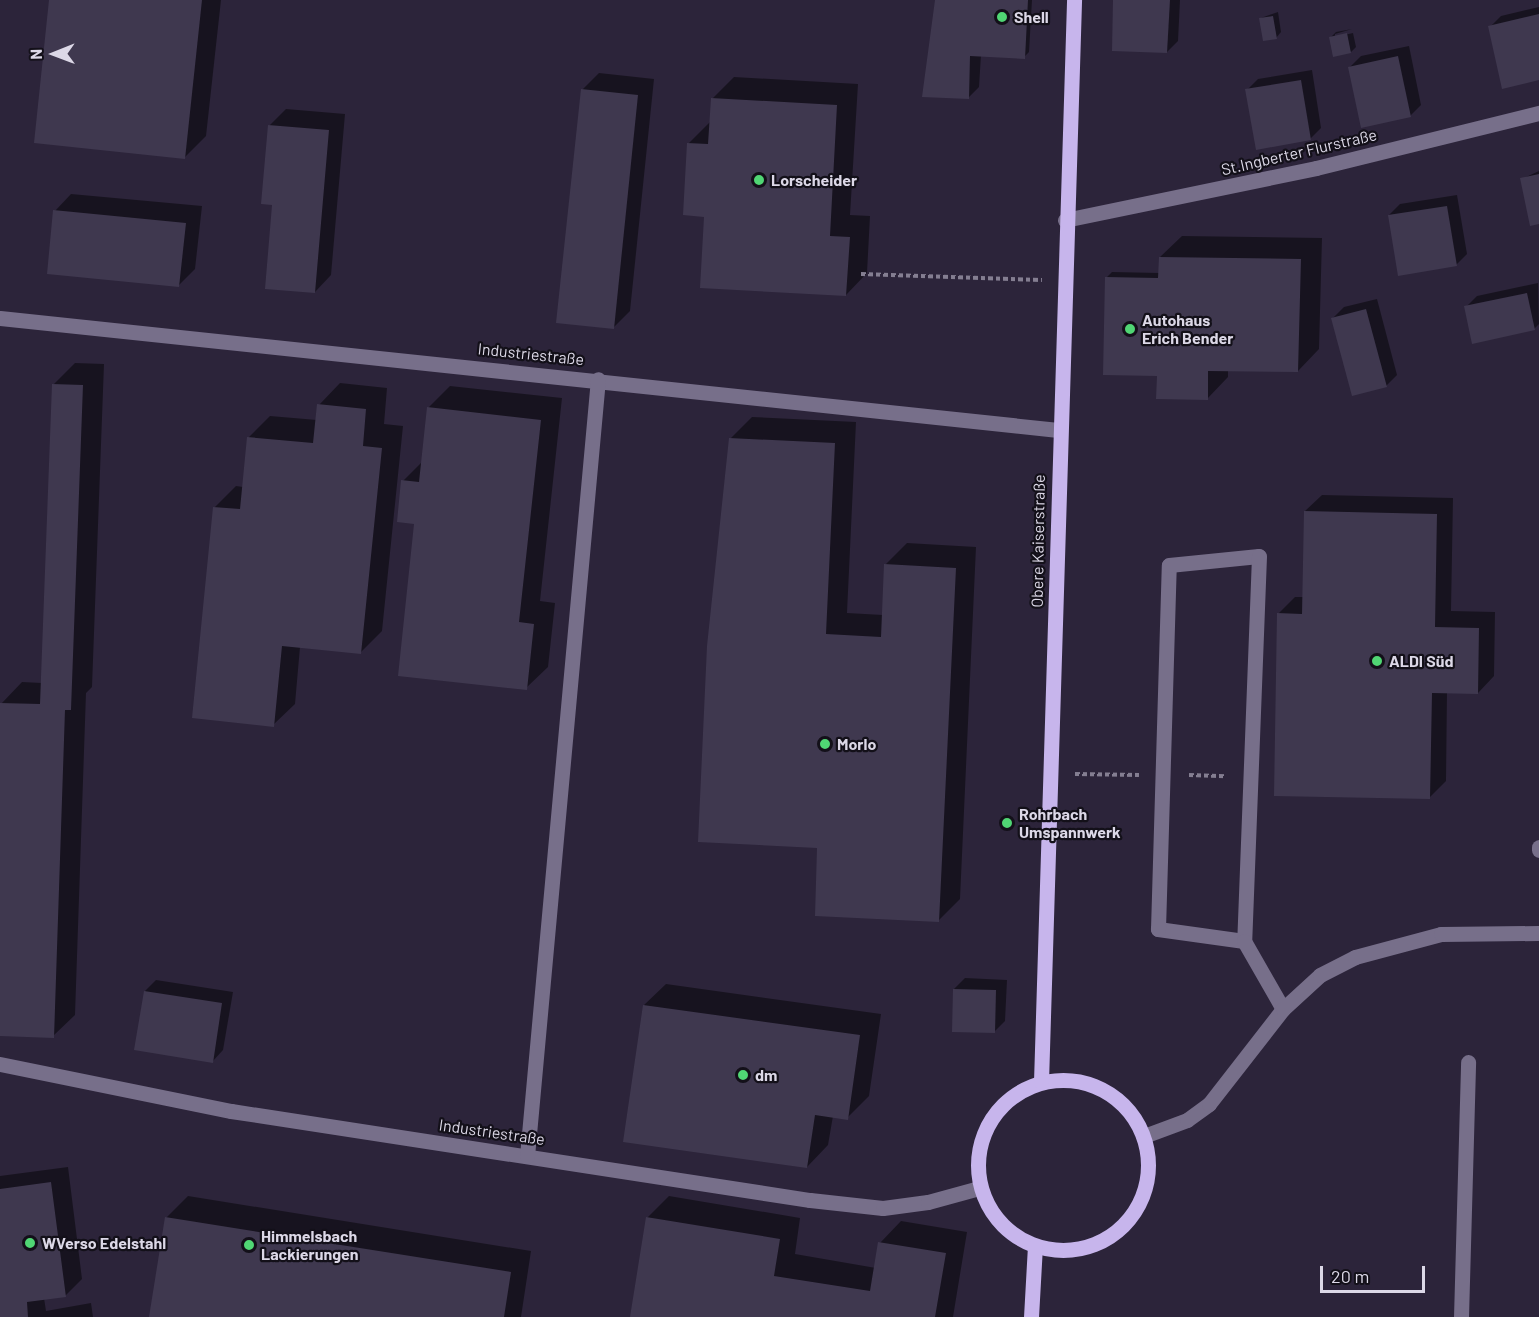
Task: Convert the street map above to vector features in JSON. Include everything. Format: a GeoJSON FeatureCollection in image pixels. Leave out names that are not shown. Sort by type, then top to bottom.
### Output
{"type":"FeatureCollection","features":[{"type":"Feature","properties":{"kind":"main road","name":"Obere Kaiserstraße"},"geometry":{"type":"LineString","coordinates":[[1041,1082],[1053,774],[1058,430],[1074,0]]}},
{"type":"Feature","properties":{"kind":"main road"},"geometry":{"type":"LineString","coordinates":[[1066,1079],[1091,1084],[1114,1096],[1131,1114],[1144,1136],[1148,1163],[1144,1190],[1133,1215],[1113,1234],[1089,1247],[1062,1251],[1035,1246],[1013,1235],[995,1218],[979,1188],[979,1149],[986,1126],[1000,1106],[1019,1091],[1041,1082],[1066,1079]]}},
{"type":"Feature","properties":{"kind":"main road"},"geometry":{"type":"LineString","coordinates":[[1031,1317],[1035,1246]]}},
{"type":"Feature","properties":{"kind":"street","name":"St.Ingberter Flurstraße"},"geometry":{"type":"LineString","coordinates":[[1065,220],[1316,168],[1539,113]]}},
{"type":"Feature","properties":{"kind":"street","name":"Industriestraße"},"geometry":{"type":"LineString","coordinates":[[0,318],[598,379],[1058,430]]}},
{"type":"Feature","properties":{"kind":"street"},"geometry":{"type":"LineString","coordinates":[[527,1156],[598,379]]}},
{"type":"Feature","properties":{"kind":"street"},"geometry":{"type":"LineString","coordinates":[[1245,941],[1158,929],[1169,565],[1259,556],[1245,941],[1283,1009]]}},
{"type":"Feature","properties":{"kind":"street"},"geometry":{"type":"LineString","coordinates":[[1144,1136],[1187,1120],[1209,1104],[1283,1009],[1320,975],[1355,957],[1397,943],[1441,934],[1485,930],[1539,933]]}},
{"type":"Feature","properties":{"kind":"street"},"geometry":{"type":"LineString","coordinates":[[1461,1317],[1468,1062]]}},
{"type":"Feature","properties":{"kind":"street","name":"Industriestraße"},"geometry":{"type":"LineString","coordinates":[[0,1064],[231,1112],[884,1208],[928,1202],[979,1188]]}},
{"type":"Feature","properties":{"kind":"path"},"geometry":{"type":"LineString","coordinates":[[861,274],[1064,280]]}},
{"type":"Feature","properties":{"kind":"building"},"geometry":{"type":"Polygon","coordinates":[[[49,0],[202,0],[185,159],[34,143],[49,0]]]}},
{"type":"Feature","properties":{"kind":"building"},"geometry":{"type":"Polygon","coordinates":[[[935,0],[1028,0],[1025,59],[970,56],[969,99],[922,97],[935,0]]]}},
{"type":"Feature","properties":{"kind":"building"},"geometry":{"type":"Polygon","coordinates":[[[1113,0],[1170,0],[1167,53],[1112,51],[1113,0]]]}},
{"type":"Feature","properties":{"kind":"building"},"geometry":{"type":"Polygon","coordinates":[[[1539,14],[1539,80],[1502,89],[1488,26],[1539,14]]]}},
{"type":"Feature","properties":{"kind":"building"},"geometry":{"type":"Polygon","coordinates":[[[1273,16],[1277,39],[1263,41],[1259,18],[1273,16]]]}},
{"type":"Feature","properties":{"kind":"building"},"geometry":{"type":"Polygon","coordinates":[[[1347,33],[1351,53],[1333,57],[1329,37],[1347,33]]]}},
{"type":"Feature","properties":{"kind":"building"},"geometry":{"type":"Polygon","coordinates":[[[1398,56],[1411,117],[1361,128],[1348,67],[1398,56]]]}},
{"type":"Feature","properties":{"kind":"building"},"geometry":{"type":"Polygon","coordinates":[[[1301,80],[1311,140],[1256,150],[1245,89],[1301,80]]]}},
{"type":"Feature","properties":{"kind":"building"},"geometry":{"type":"Polygon","coordinates":[[[581,89],[638,95],[614,329],[556,323],[581,89]]]}},
{"type":"Feature","properties":{"kind":"building","name":"Lorscheider"},"geometry":{"type":"Polygon","coordinates":[[[711,98],[837,105],[830,236],[850,237],[846,296],[700,288],[704,217],[683,215],[687,143],[708,144],[711,98]]]}},
{"type":"Feature","properties":{"kind":"building"},"geometry":{"type":"Polygon","coordinates":[[[268,125],[329,130],[315,293],[265,289],[272,205],[261,204],[268,125]]]}},
{"type":"Feature","properties":{"kind":"building"},"geometry":{"type":"Polygon","coordinates":[[[1539,174],[1539,224],[1530,226],[1520,178],[1539,174]]]}},
{"type":"Feature","properties":{"kind":"building"},"geometry":{"type":"Polygon","coordinates":[[[1447,206],[1457,266],[1398,276],[1388,215],[1447,206]]]}},
{"type":"Feature","properties":{"kind":"building"},"geometry":{"type":"Polygon","coordinates":[[[53,210],[186,223],[179,287],[47,274],[53,210]]]}},
{"type":"Feature","properties":{"kind":"building"},"geometry":{"type":"Polygon","coordinates":[[[1159,257],[1301,259],[1298,372],[1208,371],[1208,400],[1156,399],[1157,376],[1103,375],[1105,277],[1158,278],[1159,257]]]}},
{"type":"Feature","properties":{"kind":"building"},"geometry":{"type":"Polygon","coordinates":[[[1527,293],[1535,330],[1472,344],[1464,306],[1527,293]]]}},
{"type":"Feature","properties":{"kind":"building"},"geometry":{"type":"Polygon","coordinates":[[[1366,309],[1387,387],[1352,396],[1331,318],[1366,309]]]}},
{"type":"Feature","properties":{"kind":"building"},"geometry":{"type":"Polygon","coordinates":[[[52,384],[83,385],[71,710],[65,710],[54,1038],[0,1036],[0,703],[40,704],[52,384]]]}},
{"type":"Feature","properties":{"kind":"building"},"geometry":{"type":"Polygon","coordinates":[[[317,404],[366,409],[363,446],[382,448],[361,654],[282,646],[274,727],[192,718],[213,507],[240,509],[247,437],[313,443],[317,404]]]}},
{"type":"Feature","properties":{"kind":"building"},"geometry":{"type":"Polygon","coordinates":[[[427,407],[541,420],[519,622],[534,624],[527,690],[398,676],[414,524],[397,522],[401,480],[419,482],[427,407]]]}},
{"type":"Feature","properties":{"kind":"building","name":"Morlo"},"geometry":{"type":"Polygon","coordinates":[[[729,438],[835,443],[826,634],[881,637],[884,564],[956,568],[939,922],[815,916],[817,848],[698,842],[707,646],[729,438]]]}},
{"type":"Feature","properties":{"kind":"building","name":"ALDI Süd"},"geometry":{"type":"Polygon","coordinates":[[[1304,511],[1437,514],[1435,627],[1479,628],[1478,694],[1432,693],[1430,799],[1274,796],[1277,613],[1302,614],[1304,511]]]}},
{"type":"Feature","properties":{"kind":"building"},"geometry":{"type":"Polygon","coordinates":[[[953,989],[996,990],[995,1033],[952,1032],[953,989]]]}},
{"type":"Feature","properties":{"kind":"building"},"geometry":{"type":"Polygon","coordinates":[[[144,991],[222,1003],[213,1063],[134,1050],[144,991]]]}},
{"type":"Feature","properties":{"kind":"building","name":"dm"},"geometry":{"type":"Polygon","coordinates":[[[643,1005],[860,1035],[848,1120],[815,1115],[807,1168],[623,1142],[643,1005]]]}},
{"type":"Feature","properties":{"kind":"building","name":"WVerso Edelstahl"},"geometry":{"type":"Polygon","coordinates":[[[51,1182],[66,1297],[27,1302],[28,1317],[0,1317],[0,1189],[51,1182]]]}},
{"type":"Feature","properties":{"kind":"building","name":"Himmelsbach Lackierungen"},"geometry":{"type":"Polygon","coordinates":[[[165,1217],[511,1272],[504,1317],[149,1317],[165,1217]]]}},
{"type":"Feature","properties":{"kind":"building"},"geometry":{"type":"Polygon","coordinates":[[[646,1217],[780,1239],[774,1276],[870,1291],[878,1242],[946,1253],[935,1317],[630,1317],[646,1217]]]}},
{"type":"Feature","properties":{"kind":"place","name":"Shell"},"geometry":{"type":"Point","coordinates":[1002,17]}},
{"type":"Feature","properties":{"kind":"place","name":"Lorscheider"},"geometry":{"type":"Point","coordinates":[759,180]}},
{"type":"Feature","properties":{"kind":"place","name":"Autohaus Erich Bender"},"geometry":{"type":"Point","coordinates":[1130,329]}},
{"type":"Feature","properties":{"kind":"place","name":"ALDI Süd"},"geometry":{"type":"Point","coordinates":[1377,661]}},
{"type":"Feature","properties":{"kind":"place","name":"Morlo"},"geometry":{"type":"Point","coordinates":[825,744]}},
{"type":"Feature","properties":{"kind":"place","name":"Rohrbach Umspannwerk"},"geometry":{"type":"Point","coordinates":[1007,823]}},
{"type":"Feature","properties":{"kind":"place","name":"dm"},"geometry":{"type":"Point","coordinates":[743,1075]}},
{"type":"Feature","properties":{"kind":"place","name":"WVerso Edelstahl"},"geometry":{"type":"Point","coordinates":[30,1243]}},
{"type":"Feature","properties":{"kind":"place","name":"Himmelsbach Lackierungen"},"geometry":{"type":"Point","coordinates":[249,1245]}}]}
